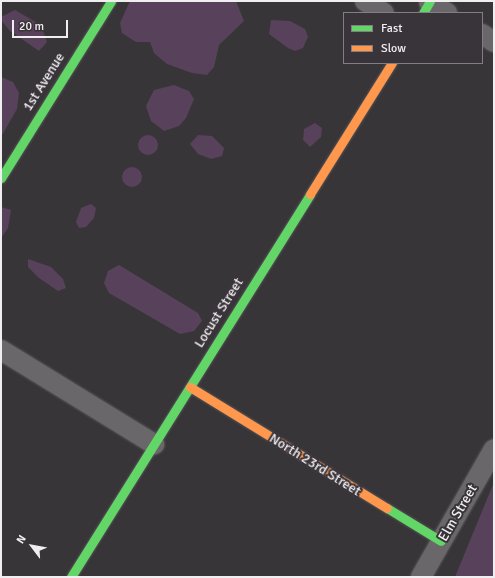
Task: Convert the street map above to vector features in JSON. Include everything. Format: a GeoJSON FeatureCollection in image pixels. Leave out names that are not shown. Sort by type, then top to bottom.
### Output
{"type":"FeatureCollection","features":[{"type":"Feature","properties":{"kind":"street","name":"1st Avenue"},"geometry":{"type":"LineString","coordinates":[[1,178],[111,1]]}},
{"type":"Feature","properties":{"kind":"street"},"geometry":{"type":"LineString","coordinates":[[365,1],[382,12]]}},
{"type":"Feature","properties":{"kind":"street"},"geometry":{"type":"LineString","coordinates":[[427,5],[444,12]]}},
{"type":"Feature","properties":{"kind":"street"},"geometry":{"type":"LineString","coordinates":[[483,35],[494,42]]}},
{"type":"Feature","properties":{"kind":"street","name":"Locust Street"},"geometry":{"type":"LineString","coordinates":[[71,577],[391,64]]}},
{"type":"Feature","properties":{"kind":"street"},"geometry":{"type":"LineString","coordinates":[[1,350],[154,444]]}},
{"type":"Feature","properties":{"kind":"street","name":"North 23rd Street"},"geometry":{"type":"LineString","coordinates":[[190,387],[442,541]]}},
{"type":"Feature","properties":{"kind":"street","name":"Elm Street"},"geometry":{"type":"LineString","coordinates":[[421,577],[494,449]]}},
{"type":"Feature","properties":{"kind":"shaded area"},"geometry":{"type":"Polygon","coordinates":[[[130,1],[236,1],[244,21],[219,45],[214,67],[207,75],[192,73],[167,64],[154,53],[150,42],[136,42],[122,33],[120,23],[130,1]]]}},
{"type":"Feature","properties":{"kind":"shaded area"},"geometry":{"type":"Polygon","coordinates":[[[15,10],[41,25],[47,42],[39,51],[10,31],[1,20],[1,17],[15,10]]]}},
{"type":"Feature","properties":{"kind":"shaded area"},"geometry":{"type":"Polygon","coordinates":[[[271,20],[290,21],[305,29],[308,37],[303,48],[295,51],[288,48],[269,34],[271,20]]]}},
{"type":"Feature","properties":{"kind":"shaded area"},"geometry":{"type":"Polygon","coordinates":[[[1,77],[13,82],[19,93],[17,109],[1,137],[1,77]]]}},
{"type":"Feature","properties":{"kind":"shaded area"},"geometry":{"type":"Polygon","coordinates":[[[174,85],[189,91],[194,99],[186,118],[179,126],[164,131],[151,121],[146,106],[154,90],[174,85]]]}},
{"type":"Feature","properties":{"kind":"shaded area"},"geometry":{"type":"Polygon","coordinates":[[[315,123],[322,128],[321,137],[310,147],[303,140],[304,129],[315,123]]]}},
{"type":"Feature","properties":{"kind":"shaded area"},"geometry":{"type":"Polygon","coordinates":[[[148,135],[155,138],[158,145],[155,152],[148,155],[141,152],[138,145],[141,138],[148,135]]]}},
{"type":"Feature","properties":{"kind":"shaded area"},"geometry":{"type":"Polygon","coordinates":[[[198,135],[212,136],[224,148],[222,156],[211,159],[198,154],[190,144],[198,135]]]}},
{"type":"Feature","properties":{"kind":"shaded area"},"geometry":{"type":"Polygon","coordinates":[[[132,167],[139,170],[142,177],[139,184],[132,187],[125,184],[122,177],[125,170],[132,167]]]}},
{"type":"Feature","properties":{"kind":"shaded area"},"geometry":{"type":"Polygon","coordinates":[[[91,204],[96,208],[94,218],[86,227],[79,228],[76,222],[81,208],[91,204]]]}},
{"type":"Feature","properties":{"kind":"shaded area"},"geometry":{"type":"Polygon","coordinates":[[[1,207],[11,210],[8,228],[1,238],[1,207]]]}},
{"type":"Feature","properties":{"kind":"shaded area"},"geometry":{"type":"Polygon","coordinates":[[[28,259],[51,267],[63,279],[66,288],[58,291],[39,278],[28,267],[28,259]]]}},
{"type":"Feature","properties":{"kind":"shaded area"},"geometry":{"type":"Polygon","coordinates":[[[119,265],[198,313],[202,321],[194,331],[180,334],[109,293],[104,283],[108,271],[119,265]]]}},
{"type":"Feature","properties":{"kind":"shaded area"},"geometry":{"type":"Polygon","coordinates":[[[494,482],[494,577],[455,577],[494,482]]]}},
{"type":"Feature","properties":{"kind":"traffic: fast"},"geometry":{"type":"LineString","coordinates":[[1,178],[111,1]]}},
{"type":"Feature","properties":{"kind":"traffic: fast"},"geometry":{"type":"LineString","coordinates":[[424,12],[430,1]]}},
{"type":"Feature","properties":{"kind":"traffic: fast"},"geometry":{"type":"LineString","coordinates":[[71,577],[310,194]]}},
{"type":"Feature","properties":{"kind":"traffic: fast"},"geometry":{"type":"LineString","coordinates":[[387,508],[441,541]]}},
{"type":"Feature","properties":{"kind":"traffic: slow"},"geometry":{"type":"LineString","coordinates":[[310,194],[391,64]]}},
{"type":"Feature","properties":{"kind":"traffic: slow"},"geometry":{"type":"LineString","coordinates":[[190,387],[387,508]]}}]}
